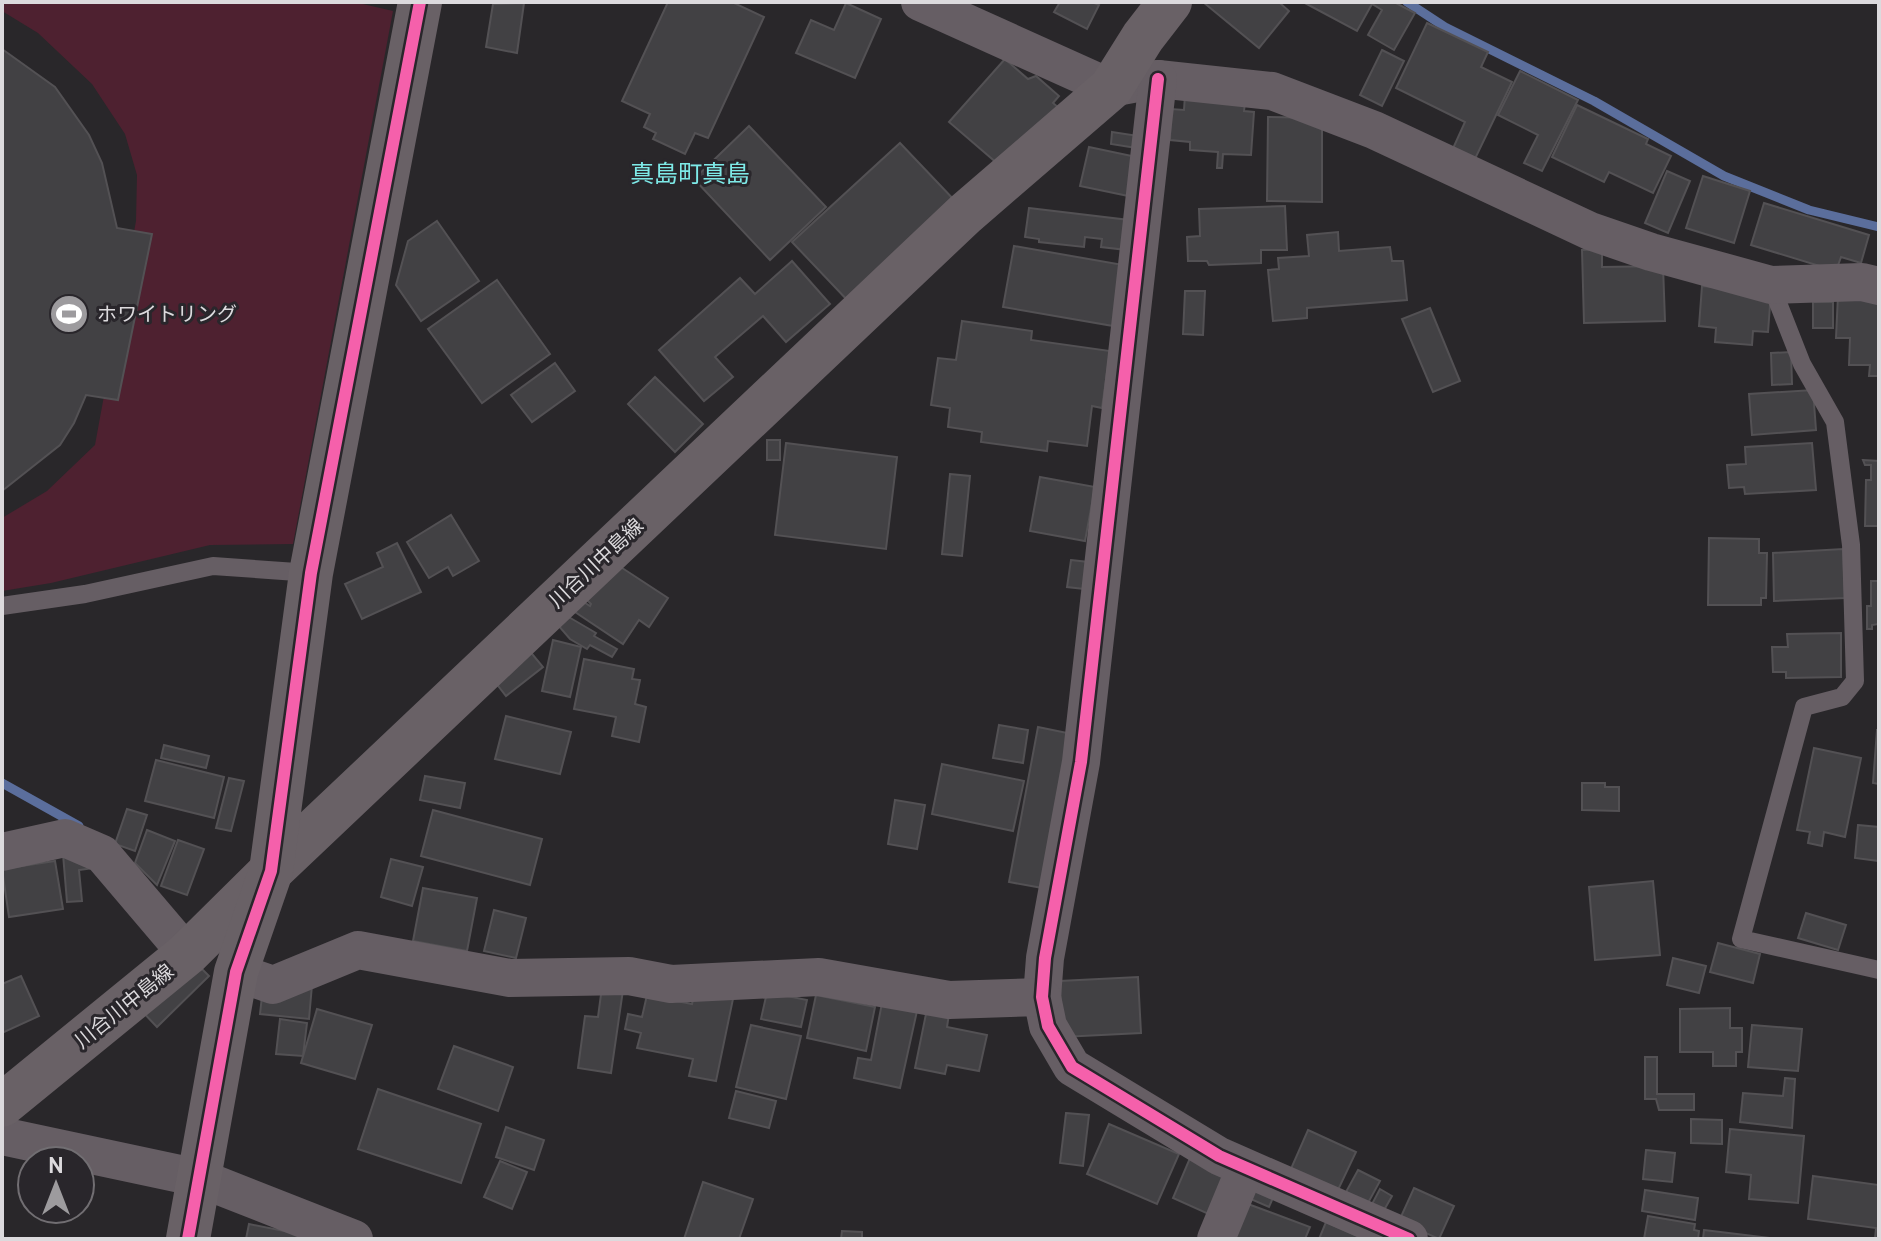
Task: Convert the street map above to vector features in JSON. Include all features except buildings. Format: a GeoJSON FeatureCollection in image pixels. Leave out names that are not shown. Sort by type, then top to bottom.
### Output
{"type":"FeatureCollection","features":[{"type":"Feature","properties":{"kind":"main road","name":"川合川中島線"},"geometry":{"type":"LineString","coordinates":[[2,1105],[187,954],[965,214],[1111,88],[1143,37],[1170,2]]}},
{"type":"Feature","properties":{"kind":"main road"},"geometry":{"type":"LineString","coordinates":[[188,1239],[236,972],[271,871],[311,573],[415,3]]}},
{"type":"Feature","properties":{"kind":"street"},"geometry":{"type":"LineString","coordinates":[[920,2],[1111,88],[1158,79],[1272,91],[1374,130],[1590,231],[1651,252],[1771,285],[1862,282],[1879,286]]}},
{"type":"Feature","properties":{"kind":"street"},"geometry":{"type":"LineString","coordinates":[[1158,79],[1081,762],[1045,958],[1042,997],[1048,1026],[1072,1067],[1245,1169],[1409,1239]]}},
{"type":"Feature","properties":{"kind":"street"},"geometry":{"type":"LineString","coordinates":[[2,852],[65,838],[102,854],[187,954]]}},
{"type":"Feature","properties":{"kind":"street"},"geometry":{"type":"LineString","coordinates":[[236,972],[273,985],[358,950],[510,978],[629,976],[671,984],[819,977],[949,1000],[1042,997]]}},
{"type":"Feature","properties":{"kind":"street"},"geometry":{"type":"LineString","coordinates":[[2,1136],[199,1178],[354,1239]]}},
{"type":"Feature","properties":{"kind":"street"},"geometry":{"type":"LineString","coordinates":[[1216,1239],[1245,1169]]}},
{"type":"Feature","properties":{"kind":"lane"},"geometry":{"type":"LineString","coordinates":[[1771,285],[1802,364],[1835,422],[1851,545],[1855,681],[1842,697],[1804,707],[1741,939],[1879,970]]}},
{"type":"Feature","properties":{"kind":"lane"},"geometry":{"type":"LineString","coordinates":[[2,606],[85,594],[213,566],[311,573]]}},
{"type":"Feature","properties":{"kind":"shaded area"},"geometry":{"type":"Polygon","coordinates":[[[2,2],[354,2],[393,11],[293,544],[210,545],[51,583],[2,591],[2,518],[47,491],[95,445],[136,221],[137,175],[125,134],[92,84],[38,33],[2,11],[2,2]]]}},
{"type":"Feature","properties":{"kind":"waterway"},"geometry":{"type":"LineString","coordinates":[[1407,2],[1445,27],[1594,101],[1724,176],[1809,210],[1879,227]]}},
{"type":"Feature","properties":{"kind":"waterway"},"geometry":{"type":"LineString","coordinates":[[2,783],[79,826]]}},
{"type":"Feature","properties":{"kind":"cycle path"},"geometry":{"type":"LineString","coordinates":[[188,1239],[236,972],[271,871],[311,573],[420,2]]}},
{"type":"Feature","properties":{"kind":"cycle path"},"geometry":{"type":"LineString","coordinates":[[1158,79],[1081,762],[1045,958],[1042,997],[1048,1026],[1072,1067],[1219,1156],[1409,1239]]}},
{"type":"Feature","properties":{"kind":"place","name":"ホワイトリング"},"geometry":{"type":"Point","coordinates":[69,314]}},
{"type":"Feature","properties":{"kind":"district","name":"真島町真島"},"geometry":{"type":"Point","coordinates":[690,174]}}]}
